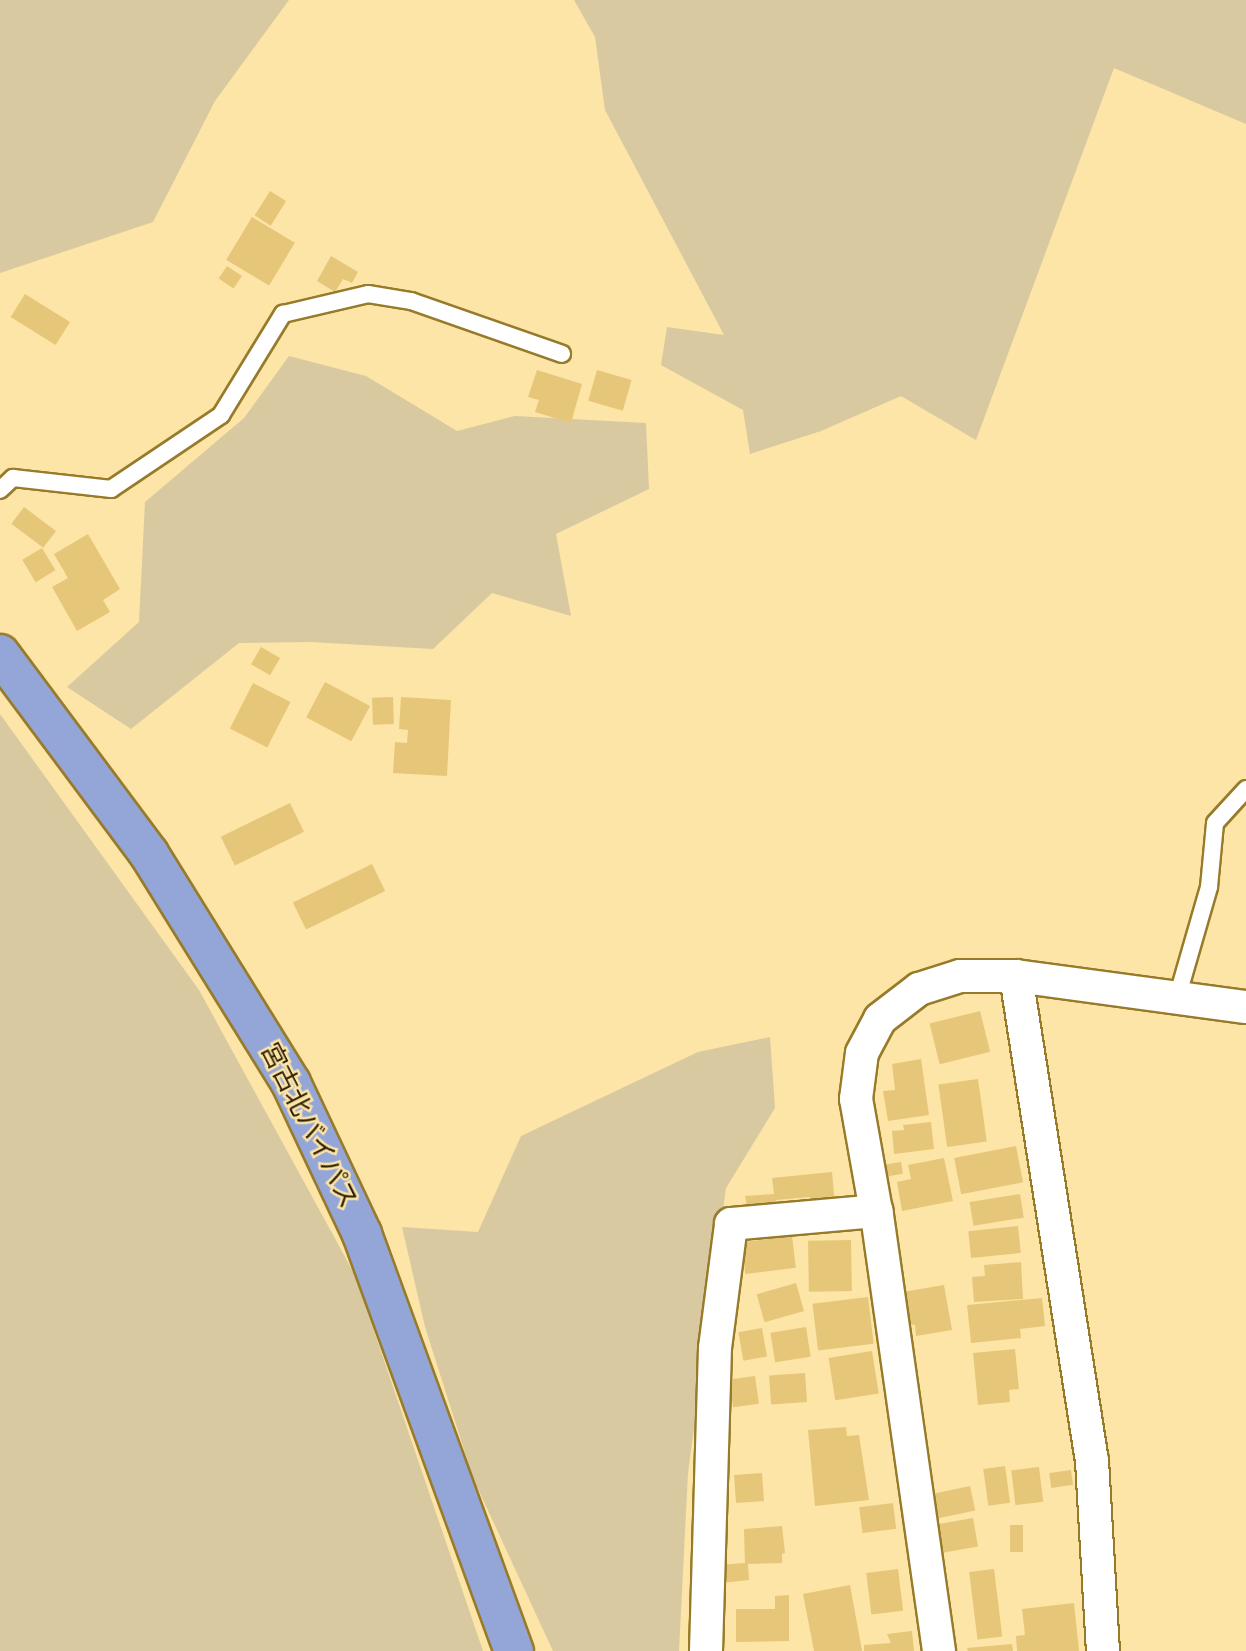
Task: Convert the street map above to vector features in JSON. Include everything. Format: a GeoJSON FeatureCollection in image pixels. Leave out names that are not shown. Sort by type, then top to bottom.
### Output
{"type":"FeatureCollection","features":[{"type":"Feature","properties":{"kind":"highway","name":"宮古北バイパス"},"geometry":{"type":"LineString","coordinates":[[0,654],[149,853],[291,1083],[362,1234],[415,1375],[475,1552],[514,1651]]}},
{"type":"Feature","properties":{"kind":"street"},"geometry":{"type":"LineString","coordinates":[[939,1651],[876,1211],[856,1099],[862,1053],[880,1019],[919,989],[960,976],[1016,976],[1246,1007]]}},
{"type":"Feature","properties":{"kind":"street"},"geometry":{"type":"LineString","coordinates":[[1016,976],[1093,1461],[1103,1651]]}},
{"type":"Feature","properties":{"kind":"street"},"geometry":{"type":"LineString","coordinates":[[706,1651],[715,1348],[731,1224],[876,1211]]}},
{"type":"Feature","properties":{"kind":"lane"},"geometry":{"type":"LineString","coordinates":[[0,489],[13,478],[111,489],[221,415],[283,314],[368,294],[411,300],[562,354]]}},
{"type":"Feature","properties":{"kind":"lane"},"geometry":{"type":"LineString","coordinates":[[1177,998],[1209,887],[1215,823],[1246,789]]}},
{"type":"Feature","properties":{"kind":"shaded area"},"geometry":{"type":"Polygon","coordinates":[[[0,0],[289,0],[215,101],[153,222],[0,273],[0,0]]]}},
{"type":"Feature","properties":{"kind":"shaded area"},"geometry":{"type":"Polygon","coordinates":[[[574,0],[1246,0],[1246,124],[1114,68],[976,440],[901,396],[821,431],[750,454],[743,410],[661,365],[667,327],[724,335],[605,110],[595,37],[574,0]]]}},
{"type":"Feature","properties":{"kind":"shaded area"},"geometry":{"type":"Polygon","coordinates":[[[289,356],[366,376],[457,431],[515,416],[646,423],[649,489],[556,534],[571,616],[492,593],[433,649],[311,642],[239,643],[131,729],[67,687],[139,622],[145,502],[244,418],[289,356]]]}},
{"type":"Feature","properties":{"kind":"shaded area"},"geometry":{"type":"Polygon","coordinates":[[[0,714],[199,990],[355,1275],[483,1651],[0,1651],[0,714]]]}},
{"type":"Feature","properties":{"kind":"shaded area"},"geometry":{"type":"Polygon","coordinates":[[[770,1037],[775,1108],[726,1188],[688,1473],[679,1651],[553,1651],[473,1478],[425,1327],[402,1227],[478,1232],[521,1136],[698,1052],[770,1037]]]}},
{"type":"Feature","properties":{"kind":"building"},"geometry":{"type":"Polygon","coordinates":[[[270,191],[286,201],[271,226],[255,216],[270,191]]]}},
{"type":"Feature","properties":{"kind":"building"},"geometry":{"type":"Polygon","coordinates":[[[252,217],[295,243],[269,286],[226,260],[252,217]]]}},
{"type":"Feature","properties":{"kind":"building"},"geometry":{"type":"Polygon","coordinates":[[[331,256],[358,272],[352,283],[343,279],[335,292],[317,281],[331,256]]]}},
{"type":"Feature","properties":{"kind":"building"},"geometry":{"type":"Polygon","coordinates":[[[227,266],[242,276],[234,289],[219,278],[227,266]]]}},
{"type":"Feature","properties":{"kind":"building"},"geometry":{"type":"Polygon","coordinates":[[[25,294],[70,322],[56,345],[11,317],[25,294]]]}},
{"type":"Feature","properties":{"kind":"building"},"geometry":{"type":"Polygon","coordinates":[[[537,370],[582,384],[571,423],[535,412],[539,400],[528,397],[537,370]]]}},
{"type":"Feature","properties":{"kind":"building"},"geometry":{"type":"Polygon","coordinates":[[[597,370],[632,380],[623,411],[588,401],[597,370]]]}},
{"type":"Feature","properties":{"kind":"building"},"geometry":{"type":"Polygon","coordinates":[[[24,507],[56,531],[43,548],[11,524],[24,507]]]}},
{"type":"Feature","properties":{"kind":"building"},"geometry":{"type":"Polygon","coordinates":[[[88,534],[120,589],[103,600],[110,612],[77,631],[52,587],[68,578],[54,554],[88,534]]]}},
{"type":"Feature","properties":{"kind":"building"},"geometry":{"type":"Polygon","coordinates":[[[42,548],[55,570],[36,582],[22,560],[42,548]]]}},
{"type":"Feature","properties":{"kind":"building"},"geometry":{"type":"Polygon","coordinates":[[[261,647],[280,658],[270,675],[251,664],[261,647]]]}},
{"type":"Feature","properties":{"kind":"building"},"geometry":{"type":"Polygon","coordinates":[[[325,682],[370,706],[351,741],[306,717],[325,682]]]}},
{"type":"Feature","properties":{"kind":"building"},"geometry":{"type":"Polygon","coordinates":[[[253,683],[290,702],[267,748],[230,728],[253,683]]]}},
{"type":"Feature","properties":{"kind":"building"},"geometry":{"type":"Polygon","coordinates":[[[393,697],[394,724],[373,725],[372,698],[393,697]]]}},
{"type":"Feature","properties":{"kind":"building"},"geometry":{"type":"Polygon","coordinates":[[[401,697],[451,700],[447,776],[393,773],[395,742],[407,743],[408,730],[399,729],[401,697]]]}},
{"type":"Feature","properties":{"kind":"building"},"geometry":{"type":"Polygon","coordinates":[[[290,803],[304,832],[235,866],[221,837],[290,803]]]}},
{"type":"Feature","properties":{"kind":"building"},"geometry":{"type":"Polygon","coordinates":[[[372,864],[385,891],[306,930],[293,903],[372,864]]]}},
{"type":"Feature","properties":{"kind":"building"},"geometry":{"type":"Polygon","coordinates":[[[980,1011],[990,1052],[940,1064],[930,1024],[980,1011]]]}},
{"type":"Feature","properties":{"kind":"building"},"geometry":{"type":"Polygon","coordinates":[[[921,1059],[929,1115],[888,1121],[883,1091],[895,1090],[892,1064],[921,1059]]]}},
{"type":"Feature","properties":{"kind":"building"},"geometry":{"type":"Polygon","coordinates":[[[978,1079],[987,1141],[947,1147],[938,1085],[978,1079]]]}},
{"type":"Feature","properties":{"kind":"building"},"geometry":{"type":"Polygon","coordinates":[[[931,1122],[934,1149],[894,1154],[892,1131],[904,1130],[903,1125],[931,1122]]]}},
{"type":"Feature","properties":{"kind":"building"},"geometry":{"type":"Polygon","coordinates":[[[1016,1146],[1023,1182],[961,1194],[954,1158],[1016,1146]]]}},
{"type":"Feature","properties":{"kind":"building"},"geometry":{"type":"Polygon","coordinates":[[[944,1158],[953,1201],[902,1211],[897,1182],[911,1179],[908,1165],[944,1158]]]}},
{"type":"Feature","properties":{"kind":"building"},"geometry":{"type":"Polygon","coordinates":[[[901,1162],[903,1174],[885,1177],[883,1165],[901,1162]]]}},
{"type":"Feature","properties":{"kind":"building"},"geometry":{"type":"Polygon","coordinates":[[[832,1172],[835,1205],[811,1207],[810,1197],[776,1200],[777,1213],[749,1216],[745,1196],[774,1194],[772,1178],[832,1172]]]}},
{"type":"Feature","properties":{"kind":"building"},"geometry":{"type":"Polygon","coordinates":[[[1020,1194],[1024,1218],[973,1226],[970,1202],[1020,1194]]]}},
{"type":"Feature","properties":{"kind":"building"},"geometry":{"type":"Polygon","coordinates":[[[1018,1226],[1021,1253],[971,1258],[968,1231],[1018,1226]]]}},
{"type":"Feature","properties":{"kind":"building"},"geometry":{"type":"Polygon","coordinates":[[[792,1236],[796,1268],[745,1274],[741,1242],[792,1236]]]}},
{"type":"Feature","properties":{"kind":"building"},"geometry":{"type":"Polygon","coordinates":[[[851,1240],[852,1291],[809,1292],[808,1241],[851,1240]]]}},
{"type":"Feature","properties":{"kind":"building"},"geometry":{"type":"Polygon","coordinates":[[[1021,1262],[1023,1299],[974,1302],[972,1277],[985,1276],[984,1265],[1021,1262]]]}},
{"type":"Feature","properties":{"kind":"building"},"geometry":{"type":"Polygon","coordinates":[[[796,1283],[804,1311],[765,1322],[757,1294],[796,1283]]]}},
{"type":"Feature","properties":{"kind":"building"},"geometry":{"type":"Polygon","coordinates":[[[944,1285],[952,1330],[916,1336],[915,1325],[902,1323],[897,1293],[944,1285]]]}},
{"type":"Feature","properties":{"kind":"building"},"geometry":{"type":"Polygon","coordinates":[[[868,1297],[874,1344],[818,1350],[812,1304],[868,1297]]]}},
{"type":"Feature","properties":{"kind":"building"},"geometry":{"type":"Polygon","coordinates":[[[1042,1298],[1045,1326],[1020,1329],[1021,1338],[971,1343],[967,1305],[1042,1298]]]}},
{"type":"Feature","properties":{"kind":"building"},"geometry":{"type":"Polygon","coordinates":[[[806,1327],[811,1357],[775,1362],[770,1333],[806,1327]]]}},
{"type":"Feature","properties":{"kind":"building"},"geometry":{"type":"Polygon","coordinates":[[[762,1328],[767,1357],[743,1361],[738,1332],[762,1328]]]}},
{"type":"Feature","properties":{"kind":"building"},"geometry":{"type":"Polygon","coordinates":[[[1015,1349],[1019,1389],[1009,1390],[1010,1402],[978,1405],[973,1353],[1015,1349]]]}},
{"type":"Feature","properties":{"kind":"building"},"geometry":{"type":"Polygon","coordinates":[[[872,1351],[879,1393],[835,1400],[829,1358],[872,1351]]]}},
{"type":"Feature","properties":{"kind":"building"},"geometry":{"type":"Polygon","coordinates":[[[805,1373],[807,1402],[771,1404],[769,1376],[805,1373]]]}},
{"type":"Feature","properties":{"kind":"building"},"geometry":{"type":"Polygon","coordinates":[[[755,1376],[759,1404],[733,1407],[729,1380],[755,1376]]]}},
{"type":"Feature","properties":{"kind":"building"},"geometry":{"type":"Polygon","coordinates":[[[846,1427],[847,1436],[859,1435],[869,1500],[815,1506],[808,1430],[846,1427]]]}},
{"type":"Feature","properties":{"kind":"building"},"geometry":{"type":"Polygon","coordinates":[[[1005,1466],[1010,1503],[988,1506],[983,1469],[1005,1466]]]}},
{"type":"Feature","properties":{"kind":"building"},"geometry":{"type":"Polygon","coordinates":[[[1039,1467],[1043,1502],[1015,1505],[1011,1470],[1039,1467]]]}},
{"type":"Feature","properties":{"kind":"building"},"geometry":{"type":"Polygon","coordinates":[[[1071,1470],[1073,1485],[1051,1488],[1049,1473],[1071,1470]]]}},
{"type":"Feature","properties":{"kind":"building"},"geometry":{"type":"Polygon","coordinates":[[[762,1473],[764,1501],[736,1503],[734,1475],[762,1473]]]}},
{"type":"Feature","properties":{"kind":"building"},"geometry":{"type":"Polygon","coordinates":[[[970,1486],[975,1510],[931,1520],[926,1495],[970,1486]]]}},
{"type":"Feature","properties":{"kind":"building"},"geometry":{"type":"Polygon","coordinates":[[[893,1503],[896,1529],[862,1533],[859,1507],[893,1503]]]}},
{"type":"Feature","properties":{"kind":"building"},"geometry":{"type":"Polygon","coordinates":[[[973,1518],[978,1547],[940,1553],[935,1525],[973,1518]]]}},
{"type":"Feature","properties":{"kind":"building"},"geometry":{"type":"Polygon","coordinates":[[[1010,1525],[1023,1525],[1023,1552],[1010,1552],[1010,1525]]]}},
{"type":"Feature","properties":{"kind":"building"},"geometry":{"type":"Polygon","coordinates":[[[782,1526],[785,1553],[782,1554],[782,1563],[748,1564],[749,1580],[721,1583],[719,1565],[745,1563],[744,1529],[782,1526]]]}},
{"type":"Feature","properties":{"kind":"building"},"geometry":{"type":"Polygon","coordinates":[[[898,1569],[903,1611],[871,1615],[866,1573],[898,1569]]]}},
{"type":"Feature","properties":{"kind":"building"},"geometry":{"type":"Polygon","coordinates":[[[994,1569],[1002,1636],[977,1640],[969,1572],[994,1569]]]}},
{"type":"Feature","properties":{"kind":"building"},"geometry":{"type":"Polygon","coordinates":[[[850,1585],[862,1651],[814,1651],[803,1594],[850,1585]]]}},
{"type":"Feature","properties":{"kind":"building"},"geometry":{"type":"Polygon","coordinates":[[[789,1595],[789,1641],[736,1642],[736,1609],[775,1609],[775,1596],[789,1595]]]}},
{"type":"Feature","properties":{"kind":"building"},"geometry":{"type":"Polygon","coordinates":[[[1074,1603],[1079,1651],[1017,1651],[1016,1636],[1025,1635],[1022,1609],[1074,1603]]]}},
{"type":"Feature","properties":{"kind":"building"},"geometry":{"type":"Polygon","coordinates":[[[912,1631],[914,1651],[864,1651],[864,1645],[891,1643],[887,1634],[912,1631]]]}},
{"type":"Feature","properties":{"kind":"building"},"geometry":{"type":"Polygon","coordinates":[[[1012,1644],[1013,1651],[968,1651],[967,1648],[1012,1644]]]}}]}
